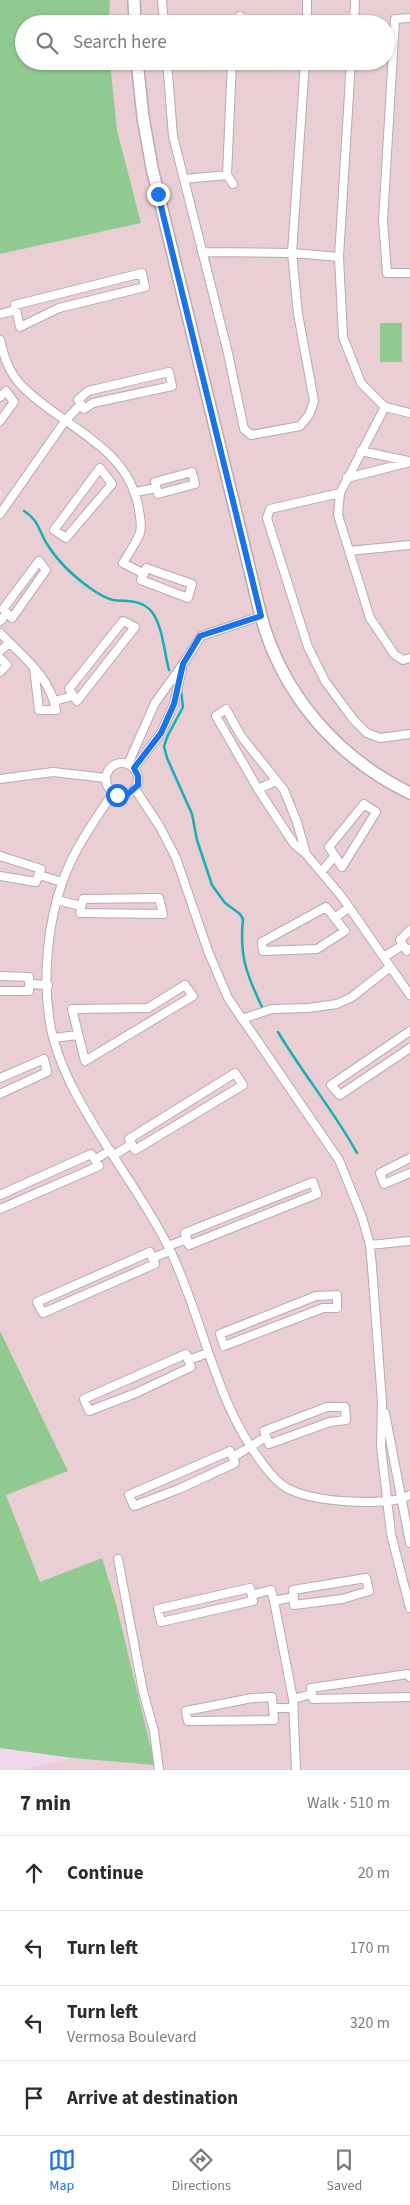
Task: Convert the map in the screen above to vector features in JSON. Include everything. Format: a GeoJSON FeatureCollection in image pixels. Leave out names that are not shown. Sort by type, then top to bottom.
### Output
{"type":"FeatureCollection","features":[{"type":"Feature","properties":{"kind":"main road"},"geometry":{"type":"LineString","coordinates":[[134,0],[135,15]]}},
{"type":"Feature","properties":{"kind":"main road"},"geometry":{"type":"LineString","coordinates":[[138,70],[143,117],[152,168],[261,616],[271,650],[300,701],[313,718],[358,762],[388,782],[410,793]]}},
{"type":"Feature","properties":{"kind":"street"},"geometry":{"type":"LineString","coordinates":[[162,0],[163,15]]}},
{"type":"Feature","properties":{"kind":"street"},"geometry":{"type":"LineString","coordinates":[[307,0],[307,15]]}},
{"type":"Feature","properties":{"kind":"street"},"geometry":{"type":"LineString","coordinates":[[354,15],[355,0]]}},
{"type":"Feature","properties":{"kind":"street"},"geometry":{"type":"LineString","coordinates":[[395,18],[410,18]]}},
{"type":"Feature","properties":{"kind":"street"},"geometry":{"type":"LineString","coordinates":[[168,70],[173,136],[227,350],[244,429],[251,435],[300,426],[309,415],[314,401],[298,314],[292,253],[304,70]]}},
{"type":"Feature","properties":{"kind":"street"},"geometry":{"type":"LineString","coordinates":[[232,70],[227,175],[232,184]]}},
{"type":"Feature","properties":{"kind":"street"},"geometry":{"type":"LineString","coordinates":[[350,70],[339,257],[343,337],[361,383],[385,407],[410,413]]}},
{"type":"Feature","properties":{"kind":"street"},"geometry":{"type":"LineString","coordinates":[[392,70],[383,220],[387,273],[410,273]]}},
{"type":"Feature","properties":{"kind":"street"},"geometry":{"type":"LineString","coordinates":[[184,179],[227,175]]}},
{"type":"Feature","properties":{"kind":"street"},"geometry":{"type":"LineString","coordinates":[[202,252],[292,253],[339,257]]}},
{"type":"Feature","properties":{"kind":"street"},"geometry":{"type":"LineString","coordinates":[[142,273],[145,287],[59,308],[20,327],[16,310],[15,305],[142,273]]}},
{"type":"Feature","properties":{"kind":"street"},"geometry":{"type":"LineString","coordinates":[[0,314],[16,310]]}},
{"type":"Feature","properties":{"kind":"street"},"geometry":{"type":"LineString","coordinates":[[0,340],[4,357],[21,385],[65,421],[97,443],[129,476],[136,492],[140,532],[123,563],[144,574]]}},
{"type":"Feature","properties":{"kind":"street"},"geometry":{"type":"LineString","coordinates":[[170,372],[172,386],[93,403],[84,409],[81,404],[78,400],[88,391],[170,372]]}},
{"type":"Feature","properties":{"kind":"street"},"geometry":{"type":"LineString","coordinates":[[10,396],[21,385]]}},
{"type":"Feature","properties":{"kind":"street"},"geometry":{"type":"LineString","coordinates":[[0,397],[6,391],[14,402],[0,421]]}},
{"type":"Feature","properties":{"kind":"street"},"geometry":{"type":"LineString","coordinates":[[0,514],[65,421],[81,404]]}},
{"type":"Feature","properties":{"kind":"street"},"geometry":{"type":"LineString","coordinates":[[385,407],[340,493],[338,515],[370,618],[394,654],[403,660],[410,658]]}},
{"type":"Feature","properties":{"kind":"street"},"geometry":{"type":"LineString","coordinates":[[361,451],[410,462]]}},
{"type":"Feature","properties":{"kind":"street"},"geometry":{"type":"LineString","coordinates":[[347,478],[410,462]]}},
{"type":"Feature","properties":{"kind":"street"},"geometry":{"type":"LineString","coordinates":[[105,476],[119,464]]}},
{"type":"Feature","properties":{"kind":"street"},"geometry":{"type":"LineString","coordinates":[[100,468],[105,476],[112,484],[66,538],[54,530],[100,468]]}},
{"type":"Feature","properties":{"kind":"street"},"geometry":{"type":"LineString","coordinates":[[192,472],[195,484],[158,494],[156,488],[155,482],[192,472]]}},
{"type":"Feature","properties":{"kind":"street"},"geometry":{"type":"LineString","coordinates":[[136,492],[156,488]]}},
{"type":"Feature","properties":{"kind":"street"},"geometry":{"type":"LineString","coordinates":[[340,493],[270,509],[267,518],[308,647],[325,681],[353,719],[367,733],[380,738],[410,734]]}},
{"type":"Feature","properties":{"kind":"street"},"geometry":{"type":"LineString","coordinates":[[349,551],[410,545]]}},
{"type":"Feature","properties":{"kind":"street"},"geometry":{"type":"LineString","coordinates":[[39,561],[46,570],[12,618],[7,614],[3,609],[39,561]]}},
{"type":"Feature","properties":{"kind":"street"},"geometry":{"type":"LineString","coordinates":[[146,568],[192,584],[188,598],[141,580],[144,574],[146,568]]}},
{"type":"Feature","properties":{"kind":"street"},"geometry":{"type":"LineString","coordinates":[[0,621],[7,614]]}},
{"type":"Feature","properties":{"kind":"street"},"geometry":{"type":"LineString","coordinates":[[106,778],[109,788],[113,793],[127,795],[136,789],[139,781],[131,766],[155,703],[200,636],[261,616]]}},
{"type":"Feature","properties":{"kind":"street"},"geometry":{"type":"LineString","coordinates":[[123,621],[135,627],[77,701],[74,696],[69,689],[123,621]]}},
{"type":"Feature","properties":{"kind":"street"},"geometry":{"type":"LineString","coordinates":[[0,633],[34,668],[44,680],[56,710],[39,710],[34,668]]}},
{"type":"Feature","properties":{"kind":"street"},"geometry":{"type":"LineString","coordinates":[[0,651],[9,643]]}},
{"type":"Feature","properties":{"kind":"street"},"geometry":{"type":"LineString","coordinates":[[0,658],[7,665],[0,672]]}},
{"type":"Feature","properties":{"kind":"street"},"geometry":{"type":"LineString","coordinates":[[106,778],[114,766],[131,766],[161,733],[171,711],[183,664]]}},
{"type":"Feature","properties":{"kind":"street"},"geometry":{"type":"LineString","coordinates":[[54,701],[74,696]]}},
{"type":"Feature","properties":{"kind":"street"},"geometry":{"type":"LineString","coordinates":[[306,854],[297,822],[284,790],[241,736],[226,709],[216,716],[258,789],[294,844],[306,854],[349,907],[410,995]]}},
{"type":"Feature","properties":{"kind":"street"},"geometry":{"type":"LineString","coordinates":[[0,778],[53,772],[106,778]]}},
{"type":"Feature","properties":{"kind":"street"},"geometry":{"type":"LineString","coordinates":[[258,789],[276,781]]}},
{"type":"Feature","properties":{"kind":"street"},"geometry":{"type":"LineString","coordinates":[[136,789],[160,827],[176,858],[208,950],[228,998],[338,1160],[362,1217],[370,1245],[382,1402],[381,1446],[390,1534],[410,1608]]}},
{"type":"Feature","properties":{"kind":"street"},"geometry":{"type":"LineString","coordinates":[[113,793],[83,840],[62,882],[50,941],[49,1017],[54,1038],[70,1081],[112,1153],[142,1198],[170,1249],[235,1420],[270,1474],[290,1489],[311,1496],[351,1502],[402,1499],[410,1495]]}},
{"type":"Feature","properties":{"kind":"street"},"geometry":{"type":"LineString","coordinates":[[364,804],[376,812],[342,867],[335,856],[329,847],[364,804]]}},
{"type":"Feature","properties":{"kind":"street"},"geometry":{"type":"LineString","coordinates":[[0,856],[41,869],[36,882],[0,876]]}},
{"type":"Feature","properties":{"kind":"street"},"geometry":{"type":"LineString","coordinates":[[321,872],[335,856]]}},
{"type":"Feature","properties":{"kind":"street"},"geometry":{"type":"LineString","coordinates":[[39,875],[62,882]]}},
{"type":"Feature","properties":{"kind":"street"},"geometry":{"type":"LineString","coordinates":[[159,898],[163,914],[80,913],[82,906],[83,899],[159,898]]}},
{"type":"Feature","properties":{"kind":"street"},"geometry":{"type":"LineString","coordinates":[[58,900],[82,906]]}},
{"type":"Feature","properties":{"kind":"street"},"geometry":{"type":"LineString","coordinates":[[326,907],[335,918],[345,932],[317,949],[263,951],[262,942],[326,907]]}},
{"type":"Feature","properties":{"kind":"street"},"geometry":{"type":"LineString","coordinates":[[335,918],[349,907]]}},
{"type":"Feature","properties":{"kind":"street"},"geometry":{"type":"LineString","coordinates":[[384,957],[407,947],[400,940],[410,930]]}},
{"type":"Feature","properties":{"kind":"street"},"geometry":{"type":"LineString","coordinates":[[242,1019],[272,1009],[308,1008],[337,1004],[352,997],[390,968]]}},
{"type":"Feature","properties":{"kind":"street"},"geometry":{"type":"LineString","coordinates":[[0,976],[29,977],[30,984],[29,991],[0,991]]}},
{"type":"Feature","properties":{"kind":"street"},"geometry":{"type":"LineString","coordinates":[[30,984],[48,985]]}},
{"type":"Feature","properties":{"kind":"street"},"geometry":{"type":"LineString","coordinates":[[186,985],[192,996],[85,1061],[77,1035],[72,1009],[148,1008],[186,985]]}},
{"type":"Feature","properties":{"kind":"street"},"geometry":{"type":"LineString","coordinates":[[410,1031],[331,1085],[340,1095],[410,1048]]}},
{"type":"Feature","properties":{"kind":"street"},"geometry":{"type":"LineString","coordinates":[[54,1038],[77,1035]]}},
{"type":"Feature","properties":{"kind":"street"},"geometry":{"type":"LineString","coordinates":[[0,1078],[44,1059],[47,1072],[0,1094]]}},
{"type":"Feature","properties":{"kind":"street"},"geometry":{"type":"LineString","coordinates":[[46,1066],[61,1059]]}},
{"type":"Feature","properties":{"kind":"street"},"geometry":{"type":"LineString","coordinates":[[235,1073],[243,1085],[135,1150],[132,1144],[129,1139],[235,1073]]}},
{"type":"Feature","properties":{"kind":"street"},"geometry":{"type":"LineString","coordinates":[[95,1160],[132,1144]]}},
{"type":"Feature","properties":{"kind":"street"},"geometry":{"type":"LineString","coordinates":[[0,1195],[91,1154],[99,1166],[0,1209]]}},
{"type":"Feature","properties":{"kind":"street"},"geometry":{"type":"LineString","coordinates":[[410,1158],[380,1173],[384,1184],[410,1172]]}},
{"type":"Feature","properties":{"kind":"street"},"geometry":{"type":"LineString","coordinates":[[313,1182],[318,1194],[189,1245],[187,1239],[185,1233],[313,1182]]}},
{"type":"Feature","properties":{"kind":"street"},"geometry":{"type":"LineString","coordinates":[[152,1258],[187,1239]]}},
{"type":"Feature","properties":{"kind":"street"},"geometry":{"type":"LineString","coordinates":[[370,1245],[410,1241]]}},
{"type":"Feature","properties":{"kind":"street"},"geometry":{"type":"LineString","coordinates":[[150,1252],[152,1258],[155,1264],[43,1314],[37,1302],[150,1252]]}},
{"type":"Feature","properties":{"kind":"street"},"geometry":{"type":"LineString","coordinates":[[337,1294],[337,1308],[323,1308],[224,1346],[222,1341],[220,1334],[316,1296],[337,1294]]}},
{"type":"Feature","properties":{"kind":"street"},"geometry":{"type":"LineString","coordinates":[[188,1360],[222,1341]]}},
{"type":"Feature","properties":{"kind":"street"},"geometry":{"type":"LineString","coordinates":[[186,1354],[188,1360],[191,1367],[136,1393],[89,1411],[84,1399],[186,1354]]}},
{"type":"Feature","properties":{"kind":"street"},"geometry":{"type":"LineString","coordinates":[[382,1402],[410,1543]]}},
{"type":"Feature","properties":{"kind":"street"},"geometry":{"type":"LineString","coordinates":[[327,1407],[345,1407],[346,1420],[330,1422],[269,1444],[266,1437],[264,1431],[327,1407]]}},
{"type":"Feature","properties":{"kind":"street"},"geometry":{"type":"LineString","coordinates":[[232,1457],[266,1437]]}},
{"type":"Feature","properties":{"kind":"street"},"geometry":{"type":"LineString","coordinates":[[230,1452],[232,1457],[235,1463],[180,1489],[134,1506],[129,1495],[230,1452]]}},
{"type":"Feature","properties":{"kind":"street"},"geometry":{"type":"LineString","coordinates":[[118,1559],[143,1691],[154,1731],[158,1770]]}},
{"type":"Feature","properties":{"kind":"street"},"geometry":{"type":"LineString","coordinates":[[366,1578],[369,1591],[342,1599],[294,1605],[294,1597],[293,1590],[366,1578]]}},
{"type":"Feature","properties":{"kind":"street"},"geometry":{"type":"LineString","coordinates":[[250,1588],[252,1595],[253,1601],[161,1622],[158,1609],[250,1588]]}},
{"type":"Feature","properties":{"kind":"street"},"geometry":{"type":"LineString","coordinates":[[252,1595],[271,1590],[274,1601],[293,1699],[296,1770]]}},
{"type":"Feature","properties":{"kind":"street"},"geometry":{"type":"LineString","coordinates":[[274,1601],[294,1597]]}},
{"type":"Feature","properties":{"kind":"street"},"geometry":{"type":"LineString","coordinates":[[410,1677],[408,1674],[311,1688],[313,1699],[410,1697]]}},
{"type":"Feature","properties":{"kind":"street"},"geometry":{"type":"LineString","coordinates":[[293,1699],[312,1694]]}},
{"type":"Feature","properties":{"kind":"street"},"geometry":{"type":"LineString","coordinates":[[272,1697],[273,1708],[274,1720],[188,1721],[186,1711],[252,1698],[272,1697]]}},
{"type":"Feature","properties":{"kind":"street"},"geometry":{"type":"LineString","coordinates":[[273,1708],[294,1708]]}},
{"type":"Feature","properties":{"kind":"shaded area"},"geometry":{"type":"Polygon","coordinates":[[[110,0],[410,0],[410,1770],[21,1770],[72,1758],[0,1748],[0,498],[3,494],[0,488],[0,254],[141,223],[117,130],[111,70],[395,70],[395,15],[109,15],[110,0]]]}},
{"type":"Feature","properties":{"kind":"green space"},"geometry":{"type":"Polygon","coordinates":[[[0,0],[110,0],[109,15],[15,15],[15,70],[111,70],[117,130],[141,223],[0,254],[0,0]]]}},
{"type":"Feature","properties":{"kind":"green space"},"geometry":{"type":"Polygon","coordinates":[[[380,323],[402,323],[402,362],[380,362],[380,323]]]}},
{"type":"Feature","properties":{"kind":"green space"},"geometry":{"type":"Polygon","coordinates":[[[0,1331],[68,1471],[6,1495],[40,1582],[102,1558],[116,1604],[155,1765],[73,1758],[0,1748],[0,1331]]]}},
{"type":"Feature","properties":{"kind":"waterway"},"geometry":{"type":"LineString","coordinates":[[24,511],[35,522],[56,557],[66,568],[95,592],[113,600],[139,603],[152,612],[159,625],[169,670]]}},
{"type":"Feature","properties":{"kind":"waterway"},"geometry":{"type":"LineString","coordinates":[[181,691],[183,707],[164,746],[167,758],[192,814],[197,840],[212,885],[225,903],[240,914],[243,919],[242,944],[245,965],[263,1009]]}},
{"type":"Feature","properties":{"kind":"waterway"},"geometry":{"type":"LineString","coordinates":[[278,1032],[357,1153]]}},
{"type":"Feature","properties":{"kind":"route"},"geometry":{"type":"LineString","coordinates":[[117,795],[127,795],[136,789],[139,781],[134,768],[161,733],[174,704],[183,664],[200,636],[261,616],[158,194]]}}]}
